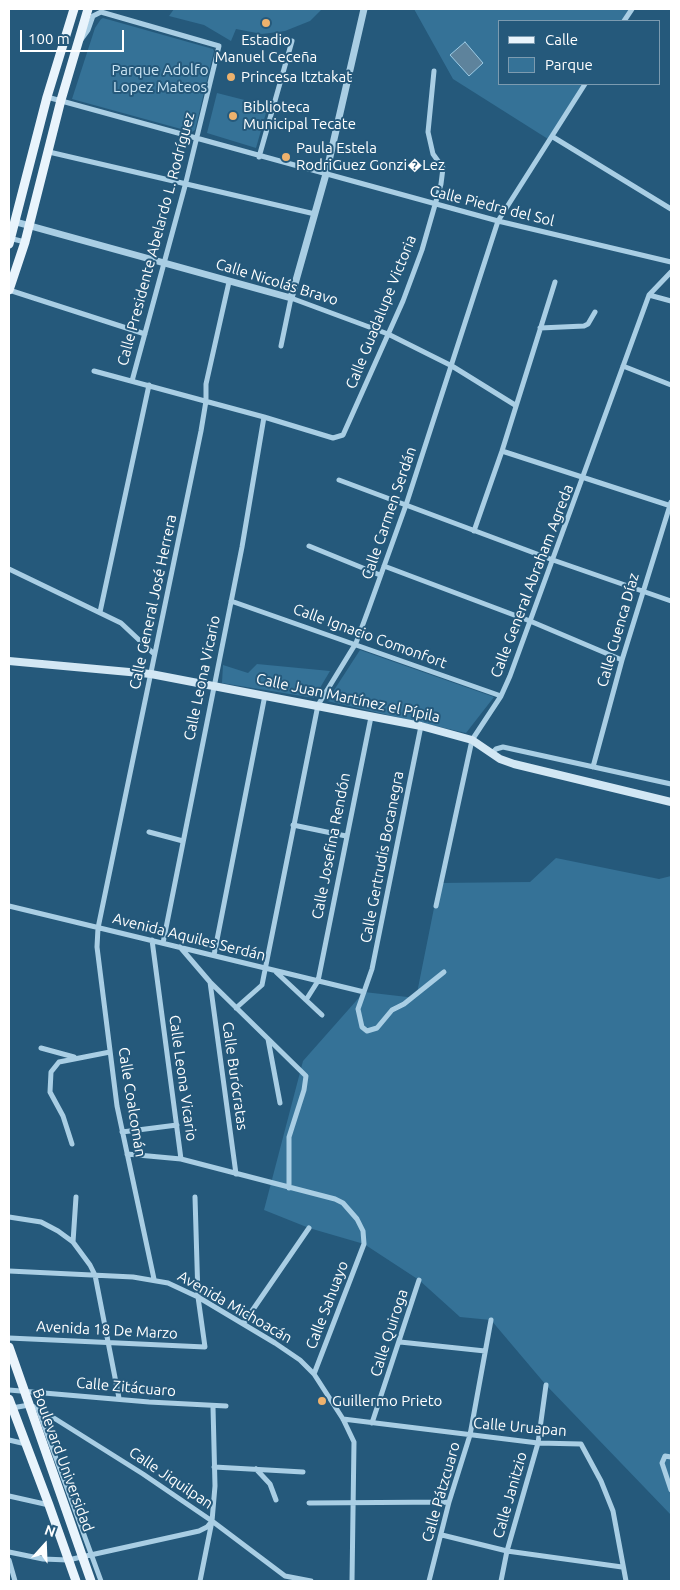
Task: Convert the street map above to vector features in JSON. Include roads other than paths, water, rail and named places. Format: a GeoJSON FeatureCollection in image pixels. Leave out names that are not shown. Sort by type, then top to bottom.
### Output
{"type":"FeatureCollection","features":[{"type":"Feature","properties":{"kind":"main road"},"geometry":{"type":"LineString","coordinates":[[9,240],[16,222],[47,97],[74,9]]}},
{"type":"Feature","properties":{"kind":"main road"},"geometry":{"type":"LineString","coordinates":[[9,290],[30,226],[61,100],[88,9]]}},
{"type":"Feature","properties":{"kind":"main road","name":"Calle Juan Martínez el Pípila"},"geometry":{"type":"LineString","coordinates":[[9,662],[150,674],[420,726],[472,740],[514,764],[671,802]]}},
{"type":"Feature","properties":{"kind":"main road","name":"Boulevard Universidad"},"geometry":{"type":"LineString","coordinates":[[9,1347],[91,1581]]}},
{"type":"Feature","properties":{"kind":"main road","name":"Boulevard Universidad"},"geometry":{"type":"LineString","coordinates":[[10,1404],[76,1581]]}},
{"type":"Feature","properties":{"kind":"street"},"geometry":{"type":"LineString","coordinates":[[281,346],[291,298],[326,174],[364,9]]}},
{"type":"Feature","properties":{"kind":"street"},"geometry":{"type":"LineString","coordinates":[[625,20],[632,9]]}},
{"type":"Feature","properties":{"kind":"street","name":"Calle Presidente Abelardo L. Rodríguez"},"geometry":{"type":"LineString","coordinates":[[78,43],[84,37],[95,14],[101,12],[219,46],[185,186],[132,381]]}},
{"type":"Feature","properties":{"kind":"street"},"geometry":{"type":"LineString","coordinates":[[259,157],[292,41]]}},
{"type":"Feature","properties":{"kind":"street","name":"Calle Guadalupe Victoria"},"geometry":{"type":"LineString","coordinates":[[264,417],[333,438],[340,437],[347,430],[422,250],[443,174],[441,163],[433,154],[429,144],[429,115],[434,71]]}},
{"type":"Feature","properties":{"kind":"street","name":"Calle Carmen Serdán"},"geometry":{"type":"LineString","coordinates":[[236,1008],[258,990],[266,968],[318,705],[356,643],[406,506],[498,221],[584,85]]}},
{"type":"Feature","properties":{"kind":"street","name":"Calle Piedra del Sol"},"geometry":{"type":"LineString","coordinates":[[47,97],[195,140],[498,221],[671,262]]}},
{"type":"Feature","properties":{"kind":"street"},"geometry":{"type":"LineString","coordinates":[[553,137],[671,209]]}},
{"type":"Feature","properties":{"kind":"street"},"geometry":{"type":"LineString","coordinates":[[49,152],[185,186],[315,214]]}},
{"type":"Feature","properties":{"kind":"street","name":"Calle Nicolás Bravo"},"geometry":{"type":"LineString","coordinates":[[16,222],[291,298],[388,334],[452,366],[515,405]]}},
{"type":"Feature","properties":{"kind":"street"},"geometry":{"type":"LineString","coordinates":[[9,240],[25,242]]}},
{"type":"Feature","properties":{"kind":"street","name":"Calle General Abraham Agreda"},"geometry":{"type":"LineString","coordinates":[[436,906],[472,740],[501,696],[584,478],[650,295],[671,272]]}},
{"type":"Feature","properties":{"kind":"street","name":"Calle General José Herrera"},"geometry":{"type":"LineString","coordinates":[[98,928],[206,401],[206,384],[229,282]]}},
{"type":"Feature","properties":{"kind":"street"},"geometry":{"type":"LineString","coordinates":[[474,531],[502,451],[555,282]]}},
{"type":"Feature","properties":{"kind":"street"},"geometry":{"type":"LineString","coordinates":[[9,290],[145,334]]}},
{"type":"Feature","properties":{"kind":"street"},"geometry":{"type":"LineString","coordinates":[[650,295],[671,301]]}},
{"type":"Feature","properties":{"kind":"street"},"geometry":{"type":"LineString","coordinates":[[540,328],[584,326],[588,324],[595,312]]}},
{"type":"Feature","properties":{"kind":"street"},"geometry":{"type":"LineString","coordinates":[[623,366],[671,385]]}},
{"type":"Feature","properties":{"kind":"street"},"geometry":{"type":"LineString","coordinates":[[94,371],[264,417]]}},
{"type":"Feature","properties":{"kind":"street"},"geometry":{"type":"LineString","coordinates":[[100,612],[149,385]]}},
{"type":"Feature","properties":{"kind":"street","name":"Calle Leona Vicario"},"geometry":{"type":"LineString","coordinates":[[163,943],[231,601],[264,417]]}},
{"type":"Feature","properties":{"kind":"street"},"geometry":{"type":"LineString","coordinates":[[502,451],[671,504]]}},
{"type":"Feature","properties":{"kind":"street"},"geometry":{"type":"LineString","coordinates":[[339,480],[553,560],[671,601]]}},
{"type":"Feature","properties":{"kind":"street","name":"Calle Cuenca Díaz"},"geometry":{"type":"LineString","coordinates":[[593,767],[642,590],[671,504]]}},
{"type":"Feature","properties":{"kind":"street"},"geometry":{"type":"LineString","coordinates":[[309,546],[380,575]]}},
{"type":"Feature","properties":{"kind":"street"},"geometry":{"type":"LineString","coordinates":[[384,566],[530,621],[622,660]]}},
{"type":"Feature","properties":{"kind":"street"},"geometry":{"type":"LineString","coordinates":[[9,569],[121,623],[153,653]]}},
{"type":"Feature","properties":{"kind":"street","name":"Calle Ignacio Comonfort"},"geometry":{"type":"LineString","coordinates":[[231,601],[356,643],[501,696]]}},
{"type":"Feature","properties":{"kind":"street"},"geometry":{"type":"LineString","coordinates":[[214,955],[265,695]]}},
{"type":"Feature","properties":{"kind":"street","name":"Calle Josefina Rendón"},"geometry":{"type":"LineString","coordinates":[[318,981],[370,717]]}},
{"type":"Feature","properties":{"kind":"street","name":"Calle Gertrudis Bocanegra"},"geometry":{"type":"LineString","coordinates":[[420,726],[372,970],[358,1009],[362,1027],[370,1031],[380,1025],[392,1010],[404,1004],[444,972]]}},
{"type":"Feature","properties":{"kind":"street"},"geometry":{"type":"LineString","coordinates":[[492,753],[502,747],[671,784]]}},
{"type":"Feature","properties":{"kind":"street"},"geometry":{"type":"LineString","coordinates":[[293,825],[346,836]]}},
{"type":"Feature","properties":{"kind":"street"},"geometry":{"type":"LineString","coordinates":[[149,832],[183,841]]}},
{"type":"Feature","properties":{"kind":"street","name":"Avenida Aquiles Serdán"},"geometry":{"type":"LineString","coordinates":[[9,906],[364,992]]}},
{"type":"Feature","properties":{"kind":"street","name":"Calle Coalcomán"},"geometry":{"type":"LineString","coordinates":[[98,928],[97,947],[122,1132],[154,1279]]}},
{"type":"Feature","properties":{"kind":"street","name":"Calle Leona Vicario"},"geometry":{"type":"LineString","coordinates":[[152,940],[181,1159]]}},
{"type":"Feature","properties":{"kind":"street"},"geometry":{"type":"LineString","coordinates":[[127,1154],[181,1159],[289,1188],[289,1137],[306,1077],[287,1055],[210,982],[180,947]]}},
{"type":"Feature","properties":{"kind":"street"},"geometry":{"type":"LineString","coordinates":[[275,971],[322,1014]]}},
{"type":"Feature","properties":{"kind":"street"},"geometry":{"type":"LineString","coordinates":[[306,1000],[318,981]]}},
{"type":"Feature","properties":{"kind":"street","name":"Calle Burócratas"},"geometry":{"type":"LineString","coordinates":[[210,982],[236,1174]]}},
{"type":"Feature","properties":{"kind":"street"},"geometry":{"type":"LineString","coordinates":[[268,1039],[280,1103]]}},
{"type":"Feature","properties":{"kind":"street"},"geometry":{"type":"LineString","coordinates":[[41,1048],[77,1058]]}},
{"type":"Feature","properties":{"kind":"street"},"geometry":{"type":"LineString","coordinates":[[72,1144],[62,1116],[50,1092],[50,1079],[54,1066],[59,1062],[110,1052]]}},
{"type":"Feature","properties":{"kind":"street"},"geometry":{"type":"LineString","coordinates":[[122,1132],[177,1125]]}},
{"type":"Feature","properties":{"kind":"street","name":"Calle Sahuayo"},"geometry":{"type":"LineString","coordinates":[[289,1188],[343,1203],[357,1219],[363,1231],[364,1244],[314,1374]]}},
{"type":"Feature","properties":{"kind":"street"},"geometry":{"type":"LineString","coordinates":[[73,1242],[76,1197]]}},
{"type":"Feature","properties":{"kind":"street"},"geometry":{"type":"LineString","coordinates":[[195,1197],[198,1298]]}},
{"type":"Feature","properties":{"kind":"street"},"geometry":{"type":"LineString","coordinates":[[9,1217],[41,1222],[73,1242],[96,1275],[119,1398]]}},
{"type":"Feature","properties":{"kind":"street"},"geometry":{"type":"LineString","coordinates":[[243,1324],[309,1228]]}},
{"type":"Feature","properties":{"kind":"street","name":"Avenida Michoacán"},"geometry":{"type":"LineString","coordinates":[[9,1271],[154,1279],[168,1283],[198,1298],[289,1351],[314,1374],[343,1419],[351,1434],[356,1451],[352,1581]]}},
{"type":"Feature","properties":{"kind":"street","name":"Calle Quiroga"},"geometry":{"type":"LineString","coordinates":[[372,1423],[419,1280]]}},
{"type":"Feature","properties":{"kind":"street","name":"Avenida 18 De Marzo"},"geometry":{"type":"LineString","coordinates":[[9,1338],[205,1347],[198,1298]]}},
{"type":"Feature","properties":{"kind":"street","name":"Calle Pátzcuaro"},"geometry":{"type":"LineString","coordinates":[[429,1581],[449,1502],[470,1435],[491,1320]]}},
{"type":"Feature","properties":{"kind":"street"},"geometry":{"type":"LineString","coordinates":[[400,1342],[485,1351]]}},
{"type":"Feature","properties":{"kind":"street","name":"Calle Janitzio"},"geometry":{"type":"LineString","coordinates":[[501,1581],[507,1551],[538,1443],[546,1385]]}},
{"type":"Feature","properties":{"kind":"street","name":"Calle Zitácuaro"},"geometry":{"type":"LineString","coordinates":[[9,1390],[226,1406]]}},
{"type":"Feature","properties":{"kind":"street","name":"Calle Jiquilpan"},"geometry":{"type":"LineString","coordinates":[[10,1404],[29,1405],[38,1408],[143,1474],[212,1521],[284,1578],[311,1581]]}},
{"type":"Feature","properties":{"kind":"street"},"geometry":{"type":"LineString","coordinates":[[200,1581],[212,1521],[214,1467],[213,1406]]}},
{"type":"Feature","properties":{"kind":"street"},"geometry":{"type":"LineString","coordinates":[[38,1408],[101,1581]]}},
{"type":"Feature","properties":{"kind":"street","name":"Calle Uruapan"},"geometry":{"type":"LineString","coordinates":[[343,1419],[538,1443],[581,1444],[601,1481],[613,1512],[626,1581]]}},
{"type":"Feature","properties":{"kind":"street"},"geometry":{"type":"LineString","coordinates":[[9,1440],[26,1444]]}},
{"type":"Feature","properties":{"kind":"street"},"geometry":{"type":"LineString","coordinates":[[671,1457],[665,1456],[662,1463],[671,1490]]}},
{"type":"Feature","properties":{"kind":"street"},"geometry":{"type":"LineString","coordinates":[[214,1467],[303,1472]]}},
{"type":"Feature","properties":{"kind":"street"},"geometry":{"type":"LineString","coordinates":[[256,1469],[270,1484],[276,1500]]}},
{"type":"Feature","properties":{"kind":"street"},"geometry":{"type":"LineString","coordinates":[[9,1496],[49,1505]]}},
{"type":"Feature","properties":{"kind":"street"},"geometry":{"type":"LineString","coordinates":[[309,1503],[449,1502]]}},
{"type":"Feature","properties":{"kind":"street"},"geometry":{"type":"LineString","coordinates":[[9,1552],[43,1559],[68,1560],[199,1531],[207,1527],[212,1521]]}},
{"type":"Feature","properties":{"kind":"street"},"geometry":{"type":"LineString","coordinates":[[442,1535],[507,1551],[622,1567]]}},
{"type":"Feature","properties":{"kind":"street"},"geometry":{"type":"LineString","coordinates":[[9,1560],[15,1581]]}},
{"type":"Feature","properties":{"kind":"place","name":"Estadio Manuel Ceceña"},"geometry":{"type":"Point","coordinates":[266,23]}},
{"type":"Feature","properties":{"kind":"place","name":"Princesa Itztakat"},"geometry":{"type":"Point","coordinates":[231,77]}},
{"type":"Feature","properties":{"kind":"place","name":"Biblioteca Municipal Tecate"},"geometry":{"type":"Point","coordinates":[233,116]}},
{"type":"Feature","properties":{"kind":"place","name":"Paula Estela RodriGuez Gonzi�Lez"},"geometry":{"type":"Point","coordinates":[286,157]}},
{"type":"Feature","properties":{"kind":"place","name":"Guillermo Prieto"},"geometry":{"type":"Point","coordinates":[322,1401]}},
{"type":"Feature","properties":{"kind":"park label","name":"Parque Adolfo Lopez Mateos"},"geometry":{"type":"Point","coordinates":[160,78]}}]}
